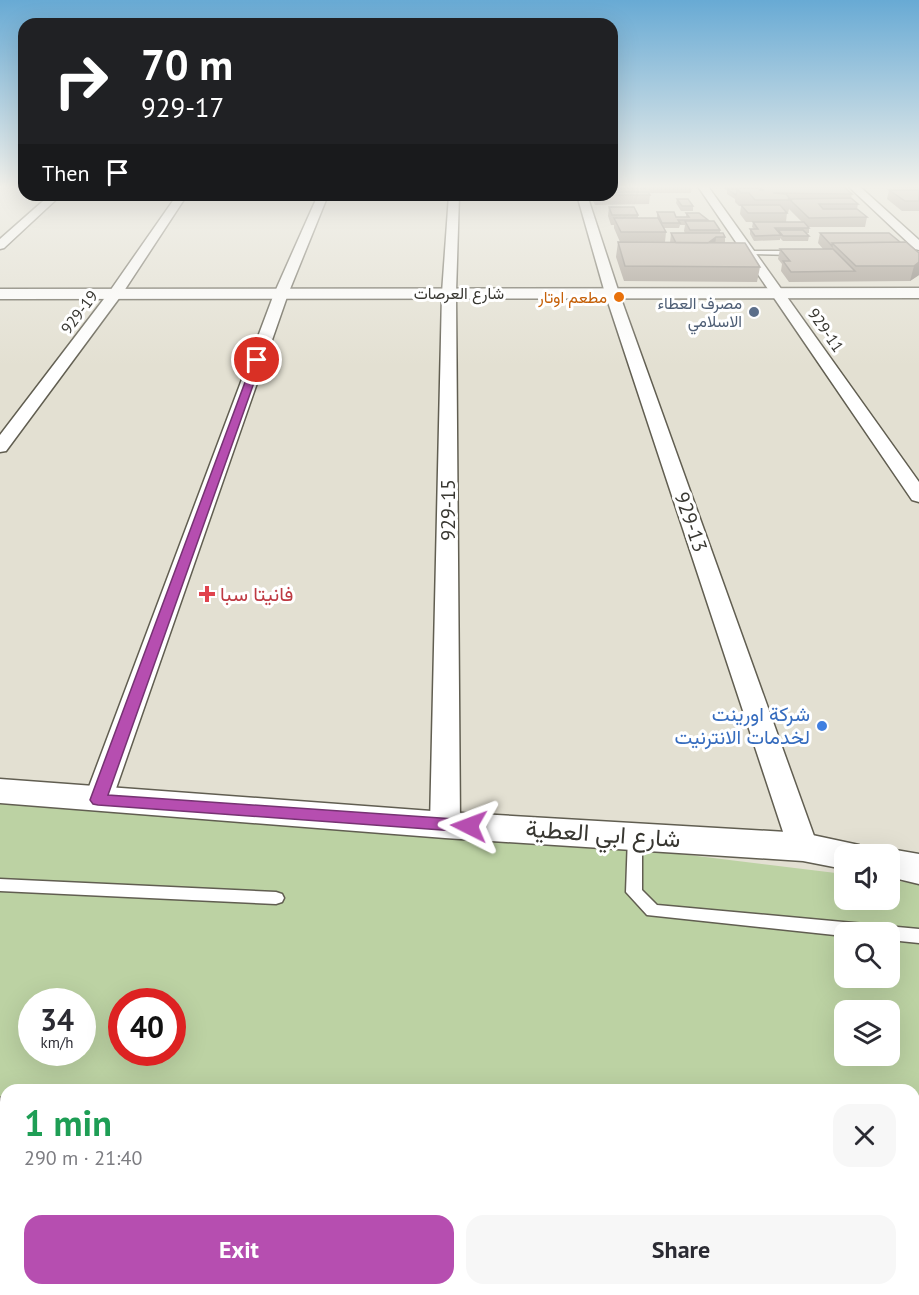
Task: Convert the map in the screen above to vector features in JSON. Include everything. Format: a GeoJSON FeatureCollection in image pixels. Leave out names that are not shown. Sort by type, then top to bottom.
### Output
{"type":"FeatureCollection","features":[{"type":"Feature","properties":{"kind":"street","name":"929-19"},"geometry":{"type":"LineString","coordinates":[[0,447],[115,294],[148,245]]}},
{"type":"Feature","properties":{"kind":"street"},"geometry":{"type":"LineString","coordinates":[[98,800],[281,294],[302,245]]}},
{"type":"Feature","properties":{"kind":"street","name":"929-15"},"geometry":{"type":"LineString","coordinates":[[445,825],[449,293],[451,245]]}},
{"type":"Feature","properties":{"kind":"street","name":"929-13"},"geometry":{"type":"LineString","coordinates":[[597,245],[804,847]]}},
{"type":"Feature","properties":{"kind":"street","name":"929-11"},"geometry":{"type":"LineString","coordinates":[[746,245],[919,496]]}},
{"type":"Feature","properties":{"kind":"street","name":"شارع العرصات"},"geometry":{"type":"LineString","coordinates":[[0,294],[919,292]]}},
{"type":"Feature","properties":{"kind":"street","name":"شارع ابي العطية"},"geometry":{"type":"LineString","coordinates":[[0,792],[445,825],[804,847],[834,853]]}},
{"type":"Feature","properties":{"kind":"street"},"geometry":{"type":"LineString","coordinates":[[900,865],[919,869]]}},
{"type":"Feature","properties":{"kind":"lane"},"geometry":{"type":"LineString","coordinates":[[751,253],[784,254],[799,251]]}},
{"type":"Feature","properties":{"kind":"lane"},"geometry":{"type":"LineString","coordinates":[[635,836],[634,892],[653,911],[834,928]]}},
{"type":"Feature","properties":{"kind":"lane"},"geometry":{"type":"LineString","coordinates":[[0,885],[276,898]]}},
{"type":"Feature","properties":{"kind":"lane"},"geometry":{"type":"LineString","coordinates":[[900,934],[919,936]]}},
{"type":"Feature","properties":{"kind":"green space"},"geometry":{"type":"Polygon","coordinates":[[[0,787],[445,825],[834,873],[834,910],[900,910],[900,881],[919,884],[919,1084],[0,1084],[0,787]]]}},
{"type":"Feature","properties":{"kind":"building"},"geometry":{"type":"Polygon","coordinates":[[[619,245],[747,245],[760,267],[625,266],[619,245]]]}},
{"type":"Feature","properties":{"kind":"building"},"geometry":{"type":"Polygon","coordinates":[[[835,245],[910,245],[919,253],[919,262],[914,266],[856,266],[835,245]]]}},
{"type":"Feature","properties":{"kind":"building"},"geometry":{"type":"Polygon","coordinates":[[[780,249],[833,249],[855,271],[791,272],[783,261],[790,261],[780,249]]]}},
{"type":"Feature","properties":{"kind":"place","name":"مطعم اوتار"},"geometry":{"type":"Point","coordinates":[619,297]}},
{"type":"Feature","properties":{"kind":"place","name":"مصرف العطاء الاسلامي"},"geometry":{"type":"Point","coordinates":[754,312]}},
{"type":"Feature","properties":{"kind":"place","name":"فانيتا سبا"},"geometry":{"type":"Point","coordinates":[207,594]}},
{"type":"Feature","properties":{"kind":"place","name":"شركة اورينت لخدمات الانترنيت"},"geometry":{"type":"Point","coordinates":[822,726]}},
{"type":"Feature","properties":{"kind":"route"},"geometry":{"type":"LineString","coordinates":[[257,360],[98,800],[469,826]]}}]}
